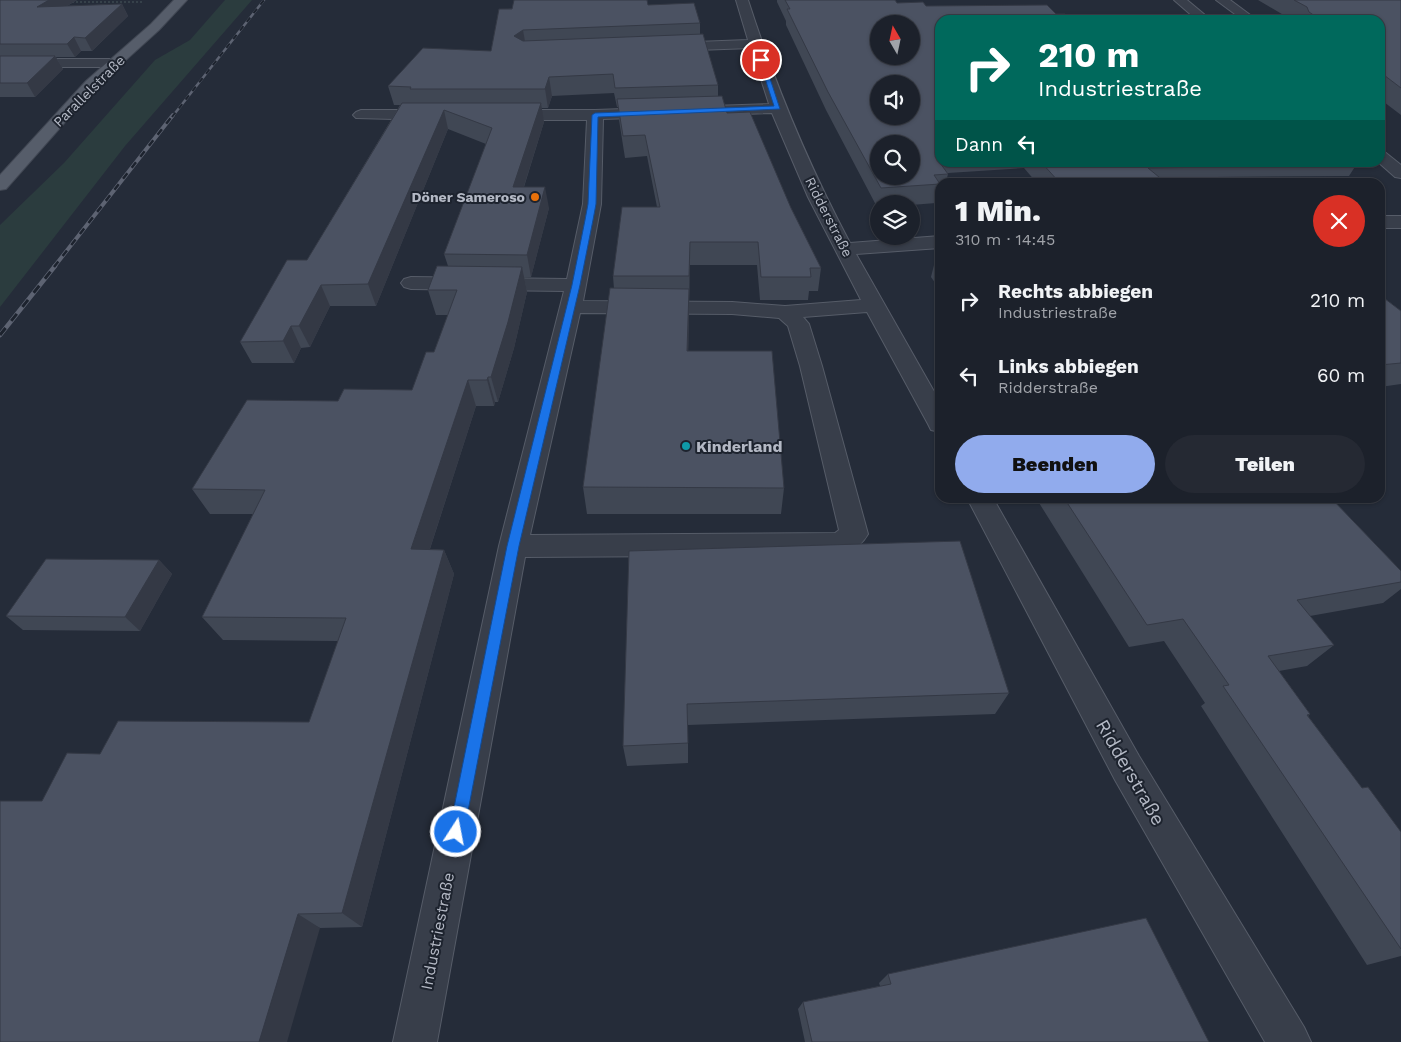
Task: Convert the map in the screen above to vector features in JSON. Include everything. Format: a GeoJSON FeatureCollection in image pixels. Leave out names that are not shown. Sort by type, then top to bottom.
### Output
{"type":"FeatureCollection","features":[{"type":"Feature","properties":{"kind":"main road","name":"Parallelstraße"},"geometry":{"type":"LineString","coordinates":[[0,185],[6,171],[91,84],[155,27],[181,0]]}},
{"type":"Feature","properties":{"kind":"street","name":"Ridderstraße"},"geometry":{"type":"LineString","coordinates":[[742,0],[778,108],[801,163],[845,249],[935,415]]}},
{"type":"Feature","properties":{"kind":"street"},"geometry":{"type":"LineString","coordinates":[[1180,0],[1199,15]]}},
{"type":"Feature","properties":{"kind":"street"},"geometry":{"type":"LineString","coordinates":[[1222,0],[1244,15]]}},
{"type":"Feature","properties":{"kind":"street"},"geometry":{"type":"LineString","coordinates":[[654,48],[756,44]]}},
{"type":"Feature","properties":{"kind":"street"},"geometry":{"type":"LineString","coordinates":[[0,72],[7,63],[115,63]]}},
{"type":"Feature","properties":{"kind":"street"},"geometry":{"type":"LineString","coordinates":[[488,115],[595,115],[778,108]]}},
{"type":"Feature","properties":{"kind":"street"},"geometry":{"type":"LineString","coordinates":[[361,115],[449,115]]}},
{"type":"Feature","properties":{"kind":"street","name":"Industriestraße"},"geometry":{"type":"LineString","coordinates":[[415,1042],[513,546],[574,296],[592,204],[595,115]]}},
{"type":"Feature","properties":{"kind":"street"},"geometry":{"type":"LineString","coordinates":[[1385,160],[1401,173]]}},
{"type":"Feature","properties":{"kind":"street"},"geometry":{"type":"LineString","coordinates":[[1385,222],[1401,222]]}},
{"type":"Feature","properties":{"kind":"street"},"geometry":{"type":"LineString","coordinates":[[845,249],[935,242]]}},
{"type":"Feature","properties":{"kind":"street"},"geometry":{"type":"LineString","coordinates":[[411,283],[785,312],[875,305]]}},
{"type":"Feature","properties":{"kind":"street"},"geometry":{"type":"LineString","coordinates":[[513,546],[841,544],[854,534],[798,324],[785,312]]}},
{"type":"Feature","properties":{"kind":"street","name":"Ridderstraße"},"geometry":{"type":"LineString","coordinates":[[983,503],[1127,768],[1289,1042]]}},
{"type":"Feature","properties":{"kind":"path"},"geometry":{"type":"LineString","coordinates":[[69,2],[150,1]]}},
{"type":"Feature","properties":{"kind":"shaded area"},"geometry":{"type":"Polygon","coordinates":[[[225,0],[252,0],[125,146],[0,307],[0,225],[64,163],[155,60],[190,40],[225,0]]]}},
{"type":"Feature","properties":{"kind":"building"},"geometry":{"type":"Polygon","coordinates":[[[0,0],[49,0],[37,7],[122,4],[85,38],[74,37],[67,44],[0,44],[0,0]]]}},
{"type":"Feature","properties":{"kind":"building"},"geometry":{"type":"Polygon","coordinates":[[[514,0],[647,0],[648,5],[694,3],[700,23],[523,30],[514,36],[523,41],[703,34],[718,85],[615,88],[613,74],[549,77],[545,89],[410,89],[411,87],[388,86],[423,48],[491,51],[499,9],[512,9],[514,0]]]}},
{"type":"Feature","properties":{"kind":"building"},"geometry":{"type":"Polygon","coordinates":[[[785,0],[895,0],[897,3],[923,2],[926,6],[1047,5],[1056,14],[1066,15],[935,15],[935,167],[943,167],[948,174],[934,175],[936,178],[935,184],[881,188],[879,185],[920,185],[920,135],[870,135],[870,168],[828,92],[787,9],[790,9],[785,0]]]}},
{"type":"Feature","properties":{"kind":"building"},"geometry":{"type":"Polygon","coordinates":[[[1294,0],[1401,0],[1401,88],[1385,76],[1385,15],[1314,15],[1309,12],[1307,7],[1294,0]]]}},
{"type":"Feature","properties":{"kind":"building"},"geometry":{"type":"Polygon","coordinates":[[[0,56],[55,56],[27,83],[0,83],[0,56]]]}},
{"type":"Feature","properties":{"kind":"building"},"geometry":{"type":"Polygon","coordinates":[[[722,96],[727,113],[750,112],[791,208],[821,268],[810,268],[811,277],[761,277],[758,242],[690,242],[689,276],[613,276],[622,207],[660,207],[645,135],[623,136],[617,99],[722,96]]]}},
{"type":"Feature","properties":{"kind":"building"},"geometry":{"type":"Polygon","coordinates":[[[402,103],[541,103],[513,187],[545,187],[527,255],[444,254],[492,128],[444,110],[368,284],[321,285],[299,326],[291,326],[283,341],[240,342],[287,260],[307,260],[402,103]]]}},
{"type":"Feature","properties":{"kind":"building"},"geometry":{"type":"Polygon","coordinates":[[[1046,167],[1219,167],[1148,168],[1160,178],[1055,178],[1046,167]]]}},
{"type":"Feature","properties":{"kind":"building"},"geometry":{"type":"Polygon","coordinates":[[[437,266],[522,267],[491,377],[488,377],[487,380],[468,380],[411,549],[444,550],[342,913],[298,914],[259,1042],[0,1042],[0,801],[42,801],[67,753],[100,754],[118,721],[309,722],[346,618],[202,617],[265,490],[192,489],[247,400],[338,401],[344,389],[412,390],[426,352],[434,352],[457,290],[428,290],[437,266]]]}},
{"type":"Feature","properties":{"kind":"building","name":"Kinderland"},"geometry":{"type":"Polygon","coordinates":[[[610,288],[689,289],[687,351],[772,351],[784,488],[583,487],[610,288]]]}},
{"type":"Feature","properties":{"kind":"building"},"geometry":{"type":"Polygon","coordinates":[[[1385,299],[1401,311],[1401,363],[1385,365],[1385,299]]]}},
{"type":"Feature","properties":{"kind":"building"},"geometry":{"type":"Polygon","coordinates":[[[1067,503],[1336,503],[1401,571],[1401,582],[1297,600],[1334,645],[1268,656],[1310,714],[1307,715],[1362,788],[1368,787],[1401,832],[1401,949],[1223,686],[1229,685],[1183,619],[1147,625],[1067,503]]]}},
{"type":"Feature","properties":{"kind":"building"},"geometry":{"type":"Polygon","coordinates":[[[960,541],[1009,693],[687,704],[688,743],[623,746],[629,551],[960,541]]]}},
{"type":"Feature","properties":{"kind":"building"},"geometry":{"type":"Polygon","coordinates":[[[46,559],[159,560],[125,617],[6,616],[46,559]]]}},
{"type":"Feature","properties":{"kind":"building"},"geometry":{"type":"Polygon","coordinates":[[[1146,918],[1209,1042],[812,1042],[803,1002],[891,984],[888,974],[1146,918]]]}},
{"type":"Feature","properties":{"kind":"railway"},"geometry":{"type":"LineString","coordinates":[[172,117],[264,0]]}},
{"type":"Feature","properties":{"kind":"railway"},"geometry":{"type":"LineString","coordinates":[[54,267],[173,115]]}},
{"type":"Feature","properties":{"kind":"railway"},"geometry":{"type":"LineString","coordinates":[[0,335],[55,266]]}},
{"type":"Feature","properties":{"kind":"place","name":"Döner Sameroso"},"geometry":{"type":"Point","coordinates":[535,197]}},
{"type":"Feature","properties":{"kind":"place","name":"Kinderland"},"geometry":{"type":"Point","coordinates":[686,446]}},
{"type":"Feature","properties":{"kind":"route"},"geometry":{"type":"LineString","coordinates":[[456,832],[513,546],[576,285],[589,220],[592,204],[595,115],[778,108],[761,60]]}}]}
